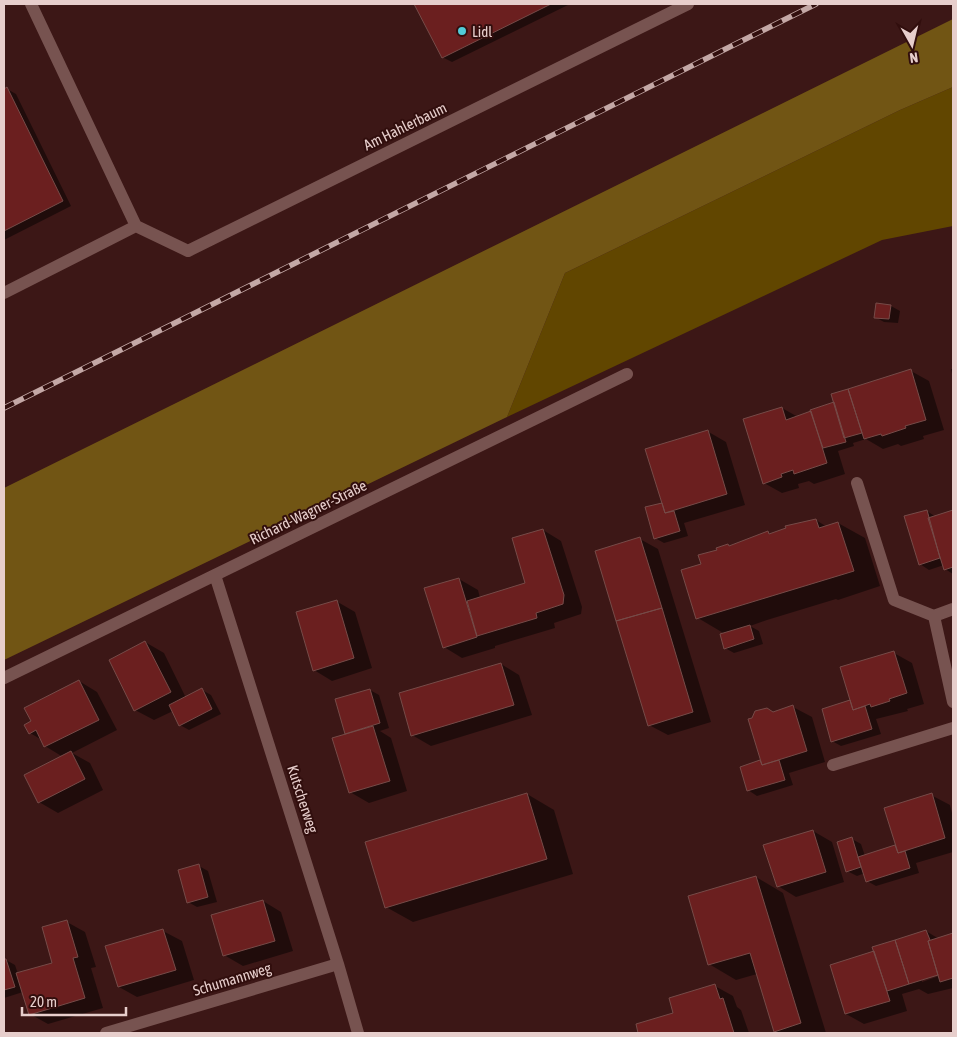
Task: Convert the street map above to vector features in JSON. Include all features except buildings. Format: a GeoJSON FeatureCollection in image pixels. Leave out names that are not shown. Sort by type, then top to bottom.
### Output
{"type":"FeatureCollection","features":[{"type":"Feature","properties":{"kind":"street"},"geometry":{"type":"LineString","coordinates":[[4,293],[136,226],[31,4]]}},
{"type":"Feature","properties":{"kind":"street","name":"Am Hahlerbaum"},"geometry":{"type":"LineString","coordinates":[[136,226],[188,251],[688,4]]}},
{"type":"Feature","properties":{"kind":"street","name":"Richard-Wagner-Straße"},"geometry":{"type":"LineString","coordinates":[[4,678],[627,374]]}},
{"type":"Feature","properties":{"kind":"street"},"geometry":{"type":"LineString","coordinates":[[857,483],[894,600],[934,616],[953,609]]}},
{"type":"Feature","properties":{"kind":"street","name":"Kutscherweg"},"geometry":{"type":"LineString","coordinates":[[215,575],[358,1033]]}},
{"type":"Feature","properties":{"kind":"street"},"geometry":{"type":"LineString","coordinates":[[934,616],[953,702]]}},
{"type":"Feature","properties":{"kind":"street"},"geometry":{"type":"LineString","coordinates":[[833,765],[953,728]]}},
{"type":"Feature","properties":{"kind":"street","name":"Schumannweg"},"geometry":{"type":"LineString","coordinates":[[106,1033],[338,964]]}},
{"type":"Feature","properties":{"kind":"shaded area"},"geometry":{"type":"Polygon","coordinates":[[[953,19],[953,87],[900,110],[565,273],[507,417],[4,660],[4,488],[953,19]]]}},
{"type":"Feature","properties":{"kind":"shaded area"},"geometry":{"type":"Polygon","coordinates":[[[953,87],[953,226],[882,240],[507,417],[565,273],[900,110],[953,87]]]}},
{"type":"Feature","properties":{"kind":"railway"},"geometry":{"type":"LineString","coordinates":[[4,408],[816,4]]}},
{"type":"Feature","properties":{"kind":"place","name":"Lidl"},"geometry":{"type":"Point","coordinates":[462,31]}}]}
